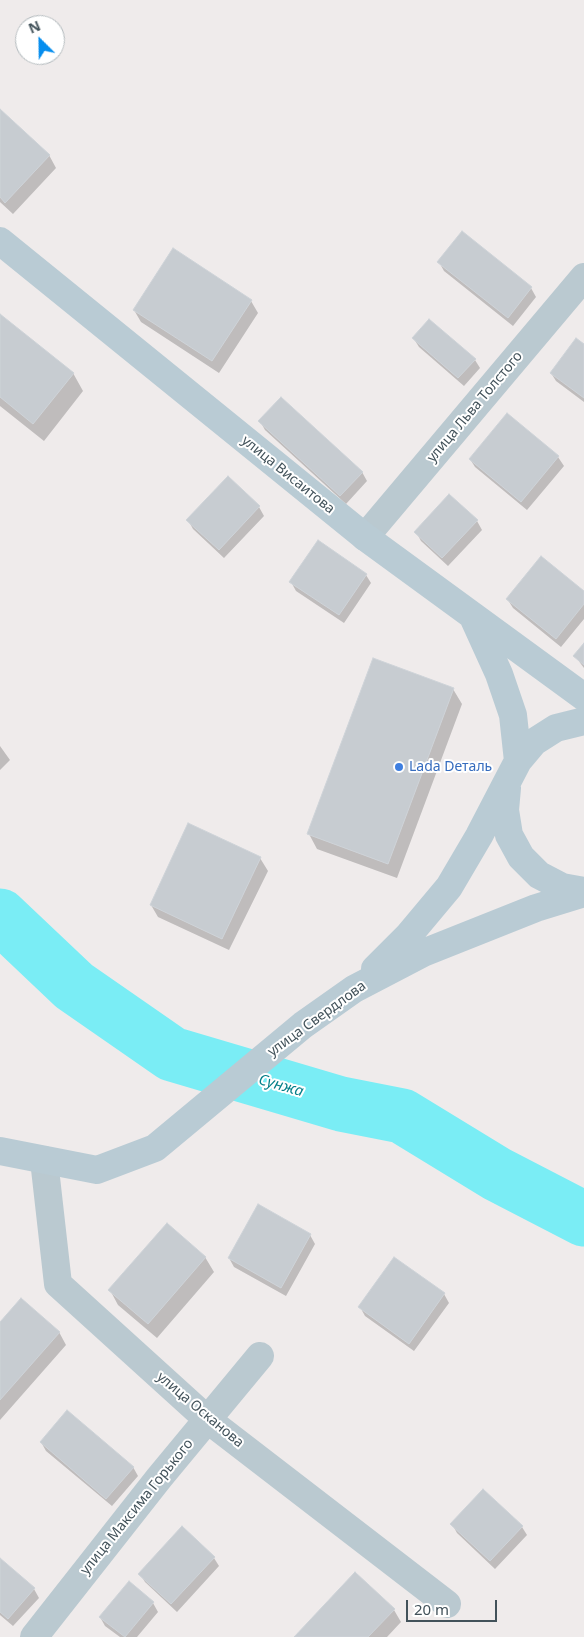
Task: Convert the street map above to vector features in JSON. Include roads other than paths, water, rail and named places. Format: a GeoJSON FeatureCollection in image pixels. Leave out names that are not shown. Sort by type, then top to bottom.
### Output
{"type":"FeatureCollection","features":[{"type":"Feature","properties":{"kind":"street","name":"улица Висаитова"},"geometry":{"type":"LineString","coordinates":[[0,241],[365,537],[584,697]]}},
{"type":"Feature","properties":{"kind":"street","name":"улица Льва Толстого"},"geometry":{"type":"LineString","coordinates":[[365,537],[584,277]]}},
{"type":"Feature","properties":{"kind":"street"},"geometry":{"type":"LineString","coordinates":[[472,615],[499,674],[513,716],[512,772],[505,810],[509,835],[521,857],[539,875],[562,887],[584,892]]}},
{"type":"Feature","properties":{"kind":"street"},"geometry":{"type":"LineString","coordinates":[[354,989],[408,936],[449,887],[512,772],[534,742],[556,728],[584,721]]}},
{"type":"Feature","properties":{"kind":"street","name":"улица Свердлова"},"geometry":{"type":"LineString","coordinates":[[44,1160],[97,1170],[154,1148],[303,1026],[354,989],[423,953],[536,908],[584,892]]}},
{"type":"Feature","properties":{"kind":"street"},"geometry":{"type":"LineString","coordinates":[[0,1151],[44,1160]]}},
{"type":"Feature","properties":{"kind":"street","name":"улица Осканова"},"geometry":{"type":"LineString","coordinates":[[44,1160],[58,1284],[208,1420],[447,1604]]}},
{"type":"Feature","properties":{"kind":"street","name":"улица Максима Горького"},"geometry":{"type":"LineString","coordinates":[[34,1637],[260,1356]]}},
{"type":"Feature","properties":{"kind":"waterway","name":"Сунжа"},"geometry":{"type":"LineString","coordinates":[[0,916],[74,986],[172,1054],[341,1104],[402,1116],[497,1174],[584,1219]]}},
{"type":"Feature","properties":{"kind":"place","name":"Lada Dеталь"},"geometry":{"type":"Point","coordinates":[399,767]}}]}
